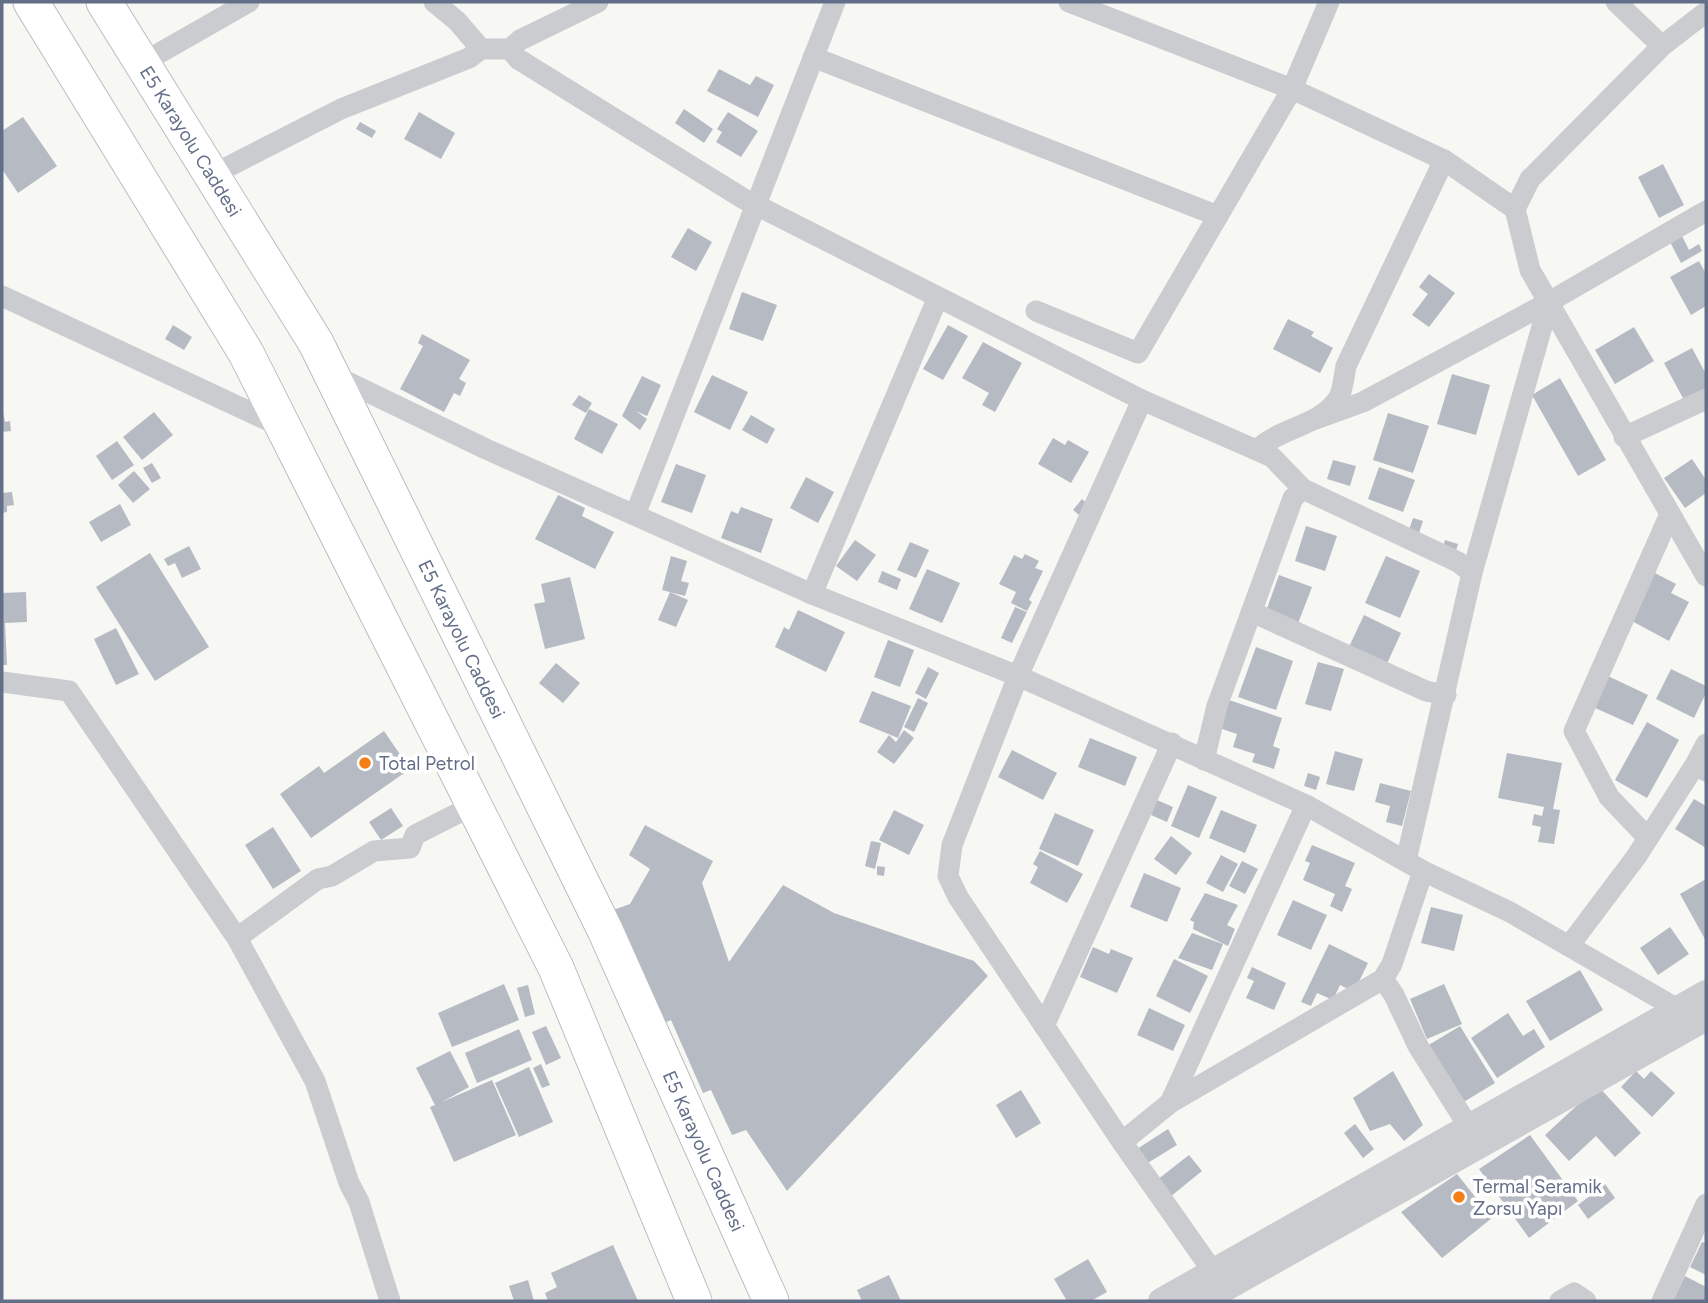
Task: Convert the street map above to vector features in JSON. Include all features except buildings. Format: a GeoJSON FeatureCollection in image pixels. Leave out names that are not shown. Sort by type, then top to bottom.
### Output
{"type":"FeatureCollection","features":[{"type":"Feature","properties":{"kind":"highway"},"geometry":{"type":"LineString","coordinates":[[31,2],[246,353],[556,968],[694,1301]]}},
{"type":"Feature","properties":{"kind":"highway","name":"E5 Karayolu Caddesi"},"geometry":{"type":"LineString","coordinates":[[104,2],[316,343],[605,930],[771,1301]]}},
{"type":"Feature","properties":{"kind":"street"},"geometry":{"type":"LineString","coordinates":[[142,63],[249,2]]}},
{"type":"Feature","properties":{"kind":"street"},"geometry":{"type":"LineString","coordinates":[[433,2],[457,21],[481,49]]}},
{"type":"Feature","properties":{"kind":"street"},"geometry":{"type":"LineString","coordinates":[[212,175],[341,108],[469,58],[481,49],[510,49],[520,40],[598,2]]}},
{"type":"Feature","properties":{"kind":"street"},"geometry":{"type":"LineString","coordinates":[[635,515],[758,206],[835,2]]}},
{"type":"Feature","properties":{"kind":"street"},"geometry":{"type":"LineString","coordinates":[[1069,2],[1292,89],[1444,160],[1515,209]]}},
{"type":"Feature","properties":{"kind":"street"},"geometry":{"type":"LineString","coordinates":[[1036,311],[1138,353],[1292,89],[1329,2]]}},
{"type":"Feature","properties":{"kind":"street"},"geometry":{"type":"LineString","coordinates":[[1616,2],[1662,46]]}},
{"type":"Feature","properties":{"kind":"street"},"geometry":{"type":"LineString","coordinates":[[1706,12],[1662,46],[1530,179],[1515,209],[1530,270],[1706,576]]}},
{"type":"Feature","properties":{"kind":"street"},"geometry":{"type":"LineString","coordinates":[[510,49],[519,59],[758,206],[1142,400],[1272,457],[1303,489],[1458,562],[1472,573]]}},
{"type":"Feature","properties":{"kind":"street"},"geometry":{"type":"LineString","coordinates":[[813,57],[1218,216]]}},
{"type":"Feature","properties":{"kind":"street"},"geometry":{"type":"LineString","coordinates":[[1316,419],[1339,398],[1346,366],[1444,160]]}},
{"type":"Feature","properties":{"kind":"street"},"geometry":{"type":"LineString","coordinates":[[1257,450],[1267,440],[1363,402],[1549,302],[1706,211]]}},
{"type":"Feature","properties":{"kind":"street"},"geometry":{"type":"LineString","coordinates":[[2,296],[283,428]]}},
{"type":"Feature","properties":{"kind":"street"},"geometry":{"type":"LineString","coordinates":[[812,594],[938,297]]}},
{"type":"Feature","properties":{"kind":"street"},"geometry":{"type":"LineString","coordinates":[[1122,1142],[1170,1103],[1382,979],[1392,964],[1415,865],[1446,695],[1472,573],[1549,302]]}},
{"type":"Feature","properties":{"kind":"street"},"geometry":{"type":"LineString","coordinates":[[331,374],[486,449],[812,594],[1018,676],[1306,805],[1415,865],[1510,912],[1677,1010],[1705,1021]]}},
{"type":"Feature","properties":{"kind":"street"},"geometry":{"type":"LineString","coordinates":[[1142,400],[1018,676],[952,845],[948,876],[958,897],[1218,1291]]}},
{"type":"Feature","properties":{"kind":"street"},"geometry":{"type":"LineString","coordinates":[[1624,437],[1705,403]]}},
{"type":"Feature","properties":{"kind":"street"},"geometry":{"type":"LineString","coordinates":[[1204,760],[1217,706],[1293,498],[1303,489]]}},
{"type":"Feature","properties":{"kind":"street"},"geometry":{"type":"LineString","coordinates":[[1648,838],[1609,797],[1574,731],[1670,514]]}},
{"type":"Feature","properties":{"kind":"street"},"geometry":{"type":"LineString","coordinates":[[1252,612],[1426,691],[1446,695]]}},
{"type":"Feature","properties":{"kind":"street"},"geometry":{"type":"LineString","coordinates":[[2,682],[69,691],[237,938],[315,1081],[359,1202],[390,1301]]}},
{"type":"Feature","properties":{"kind":"street"},"geometry":{"type":"LineString","coordinates":[[1044,1026],[1172,743]]}},
{"type":"Feature","properties":{"kind":"street"},"geometry":{"type":"LineString","coordinates":[[1569,946],[1701,768],[1706,744]]}},
{"type":"Feature","properties":{"kind":"street"},"geometry":{"type":"LineString","coordinates":[[237,938],[318,879],[331,876],[374,851],[411,848],[415,835],[474,805]]}},
{"type":"Feature","properties":{"kind":"street"},"geometry":{"type":"LineString","coordinates":[[1170,1103],[1306,805]]}},
{"type":"Feature","properties":{"kind":"street"},"geometry":{"type":"LineString","coordinates":[[1382,979],[1394,995],[1418,1046],[1474,1136]]}},
{"type":"Feature","properties":{"kind":"street"},"geometry":{"type":"LineString","coordinates":[[1161,1301],[1218,1291],[1706,993]]}},
{"type":"Feature","properties":{"kind":"street"},"geometry":{"type":"LineString","coordinates":[[1474,1136],[1705,1021]]}},
{"type":"Feature","properties":{"kind":"street"},"geometry":{"type":"LineString","coordinates":[[1662,1301],[1706,1204]]}},
{"type":"Feature","properties":{"kind":"street"},"geometry":{"type":"LineString","coordinates":[[1560,1301],[1574,1293],[1586,1301]]}},
{"type":"Feature","properties":{"kind":"place","name":"Total Petrol"},"geometry":{"type":"Point","coordinates":[365,763]}},
{"type":"Feature","properties":{"kind":"place","name":"Termal Seramik Zorsu Yapı"},"geometry":{"type":"Point","coordinates":[1459,1197]}}]}
